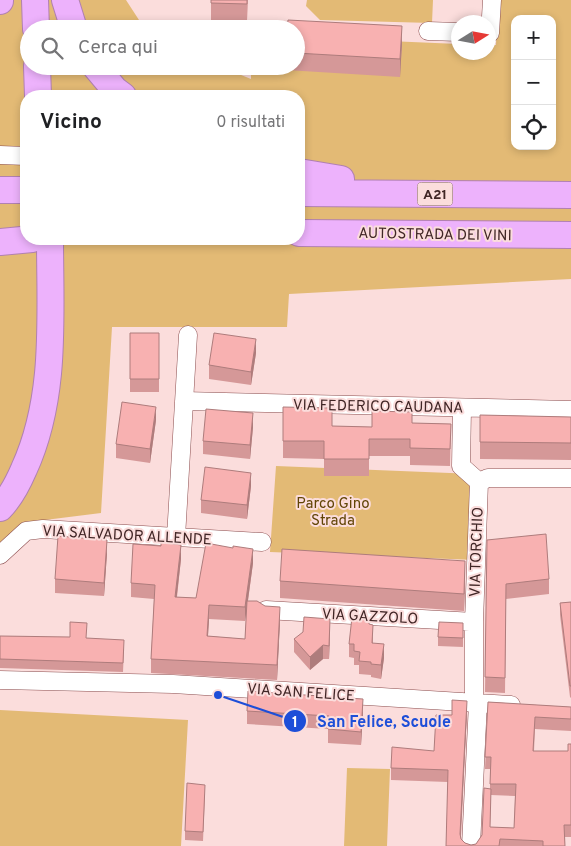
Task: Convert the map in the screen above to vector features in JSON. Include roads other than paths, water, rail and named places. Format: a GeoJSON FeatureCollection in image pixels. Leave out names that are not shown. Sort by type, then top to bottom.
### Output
{"type":"FeatureCollection","features":[{"type":"Feature","properties":{"kind":"highway"},"geometry":{"type":"LineString","coordinates":[[35,0],[36,20]]}},
{"type":"Feature","properties":{"kind":"highway"},"geometry":{"type":"LineString","coordinates":[[50,0],[50,20]]}},
{"type":"Feature","properties":{"kind":"highway"},"geometry":{"type":"LineString","coordinates":[[65,0],[71,20]]}},
{"type":"Feature","properties":{"kind":"highway"},"geometry":{"type":"LineString","coordinates":[[37,75],[38,90]]}},
{"type":"Feature","properties":{"kind":"highway"},"geometry":{"type":"LineString","coordinates":[[50,75],[50,90]]}},
{"type":"Feature","properties":{"kind":"highway"},"geometry":{"type":"LineString","coordinates":[[102,75],[115,90]]}},
{"type":"Feature","properties":{"kind":"highway"},"geometry":{"type":"LineString","coordinates":[[305,173],[338,179],[378,182],[430,182],[506,195]]}},
{"type":"Feature","properties":{"kind":"highway","name":"A21"},"geometry":{"type":"LineString","coordinates":[[305,193],[571,195]]}},
{"type":"Feature","properties":{"kind":"highway"},"geometry":{"type":"LineString","coordinates":[[0,231],[20,232]]}},
{"type":"Feature","properties":{"kind":"highway","name":"AUTOSTRADA DEI VINI"},"geometry":{"type":"LineString","coordinates":[[305,232],[571,235]]}},
{"type":"Feature","properties":{"kind":"highway"},"geometry":{"type":"LineString","coordinates":[[0,242],[20,240]]}},
{"type":"Feature","properties":{"kind":"highway"},"geometry":{"type":"LineString","coordinates":[[0,487],[12,467],[24,439],[30,407],[37,344],[38,245]]}},
{"type":"Feature","properties":{"kind":"highway"},"geometry":{"type":"LineString","coordinates":[[0,508],[18,482],[38,433],[47,382],[50,350],[50,245]]}},
{"type":"Feature","properties":{"kind":"street"},"geometry":{"type":"LineString","coordinates":[[491,15],[492,0]]}},
{"type":"Feature","properties":{"kind":"street"},"geometry":{"type":"LineString","coordinates":[[428,31],[451,32]]}},
{"type":"Feature","properties":{"kind":"street"},"geometry":{"type":"LineString","coordinates":[[0,155],[20,156]]}},
{"type":"Feature","properties":{"kind":"street"},"geometry":{"type":"LineString","coordinates":[[176,537],[188,336]]}},
{"type":"Feature","properties":{"kind":"street","name":"VIA FEDERICO CAUDANA"},"geometry":{"type":"LineString","coordinates":[[184,401],[462,409],[571,410]]}},
{"type":"Feature","properties":{"kind":"street"},"geometry":{"type":"LineString","coordinates":[[462,409],[461,466],[479,482],[488,478],[571,478]]}},
{"type":"Feature","properties":{"kind":"street","name":"VIA TORCHIO"},"geometry":{"type":"LineString","coordinates":[[471,846],[476,703],[474,622],[479,482]]}},
{"type":"Feature","properties":{"kind":"street","name":"VIA SALVADOR ALLENDE"},"geometry":{"type":"LineString","coordinates":[[0,555],[26,531],[43,529],[262,542]]}},
{"type":"Feature","properties":{"kind":"street","name":"VIA GAZZOLO"},"geometry":{"type":"LineString","coordinates":[[266,610],[474,622]]}},
{"type":"Feature","properties":{"kind":"street","name":"VIA SAN FELICE"},"geometry":{"type":"LineString","coordinates":[[0,680],[173,684],[526,706]]}},
{"type":"Feature","properties":{"kind":"place","name":"San Felice, Scuole"},"geometry":{"type":"Point","coordinates":[218,695]}},
{"type":"Feature","properties":{"kind":"park label","name":"Parco Gino Strada"},"geometry":{"type":"Point","coordinates":[333,512]}}]}
